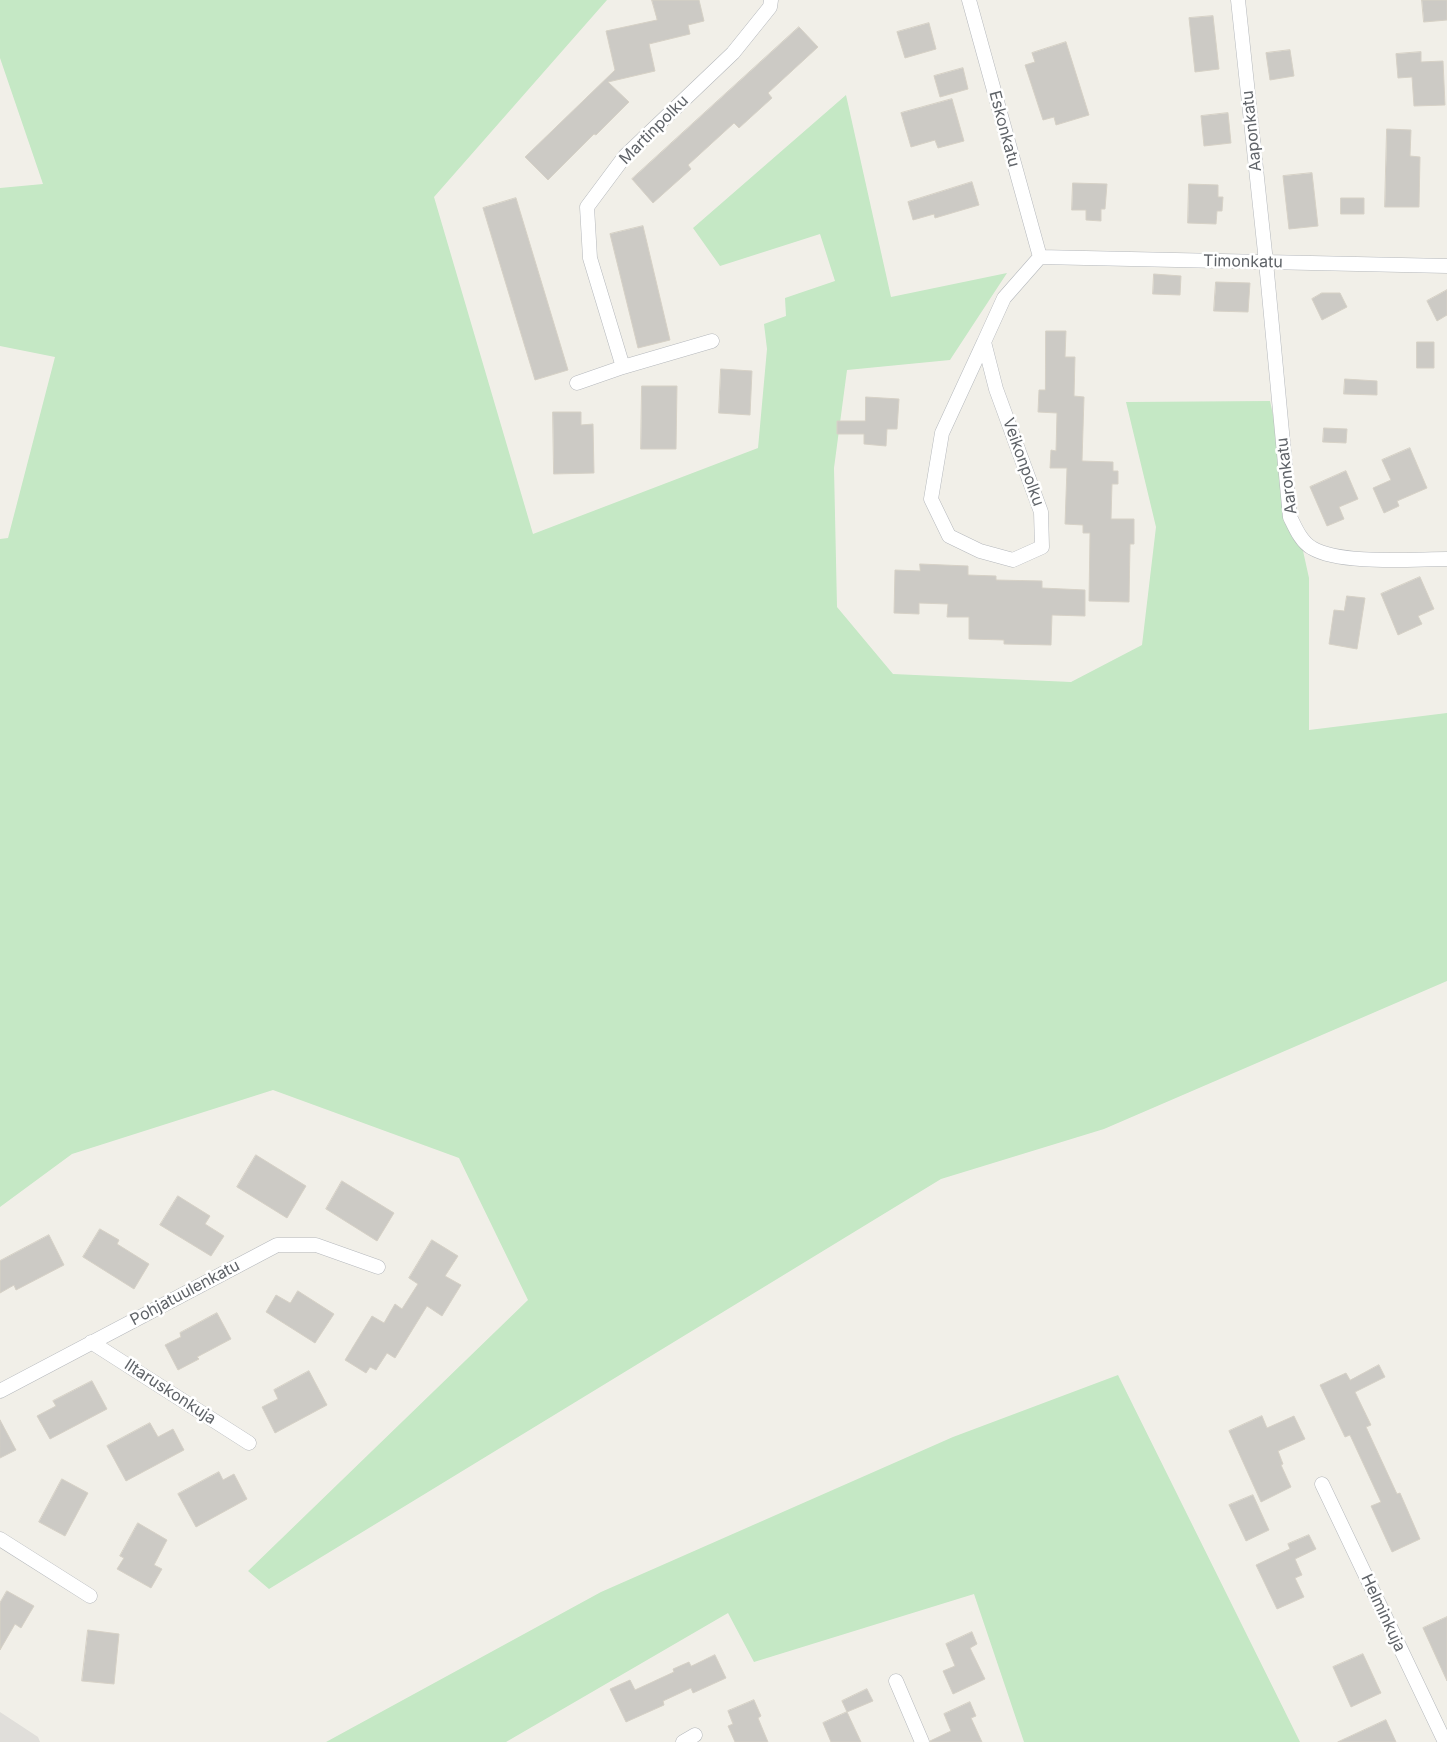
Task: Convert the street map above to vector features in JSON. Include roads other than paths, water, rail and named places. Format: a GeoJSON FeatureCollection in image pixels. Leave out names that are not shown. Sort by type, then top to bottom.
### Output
{"type":"FeatureCollection","features":[{"type":"Feature","properties":{"kind":"street","name":"Martinpolku"},"geometry":{"type":"LineString","coordinates":[[623,367],[590,258],[587,208],[625,156],[734,52],[770,8],[771,0]]}},
{"type":"Feature","properties":{"kind":"street","name":"Eskonkatu"},"geometry":{"type":"LineString","coordinates":[[970,0],[1040,257]]}},
{"type":"Feature","properties":{"kind":"street","name":"Aaponkatu"},"geometry":{"type":"LineString","coordinates":[[1238,0],[1266,262]]}},
{"type":"Feature","properties":{"kind":"street","name":"Timonkatu"},"geometry":{"type":"LineString","coordinates":[[1040,257],[1447,266]]}},
{"type":"Feature","properties":{"kind":"street","name":"Veikonpolku"},"geometry":{"type":"LineString","coordinates":[[984,342],[996,389],[1041,512],[1042,547],[1013,560],[980,551],[949,536],[931,499],[942,433],[1004,298],[1040,257]]}},
{"type":"Feature","properties":{"kind":"street","name":"Aaronkatu"},"geometry":{"type":"LineString","coordinates":[[1266,262],[1290,517],[1299,534],[1311,548],[1358,559],[1447,559]]}},
{"type":"Feature","properties":{"kind":"street"},"geometry":{"type":"LineString","coordinates":[[577,383],[623,367],[712,341]]}},
{"type":"Feature","properties":{"kind":"street","name":"Pohjatuulenkatu"},"geometry":{"type":"LineString","coordinates":[[0,1391],[277,1245],[316,1245],[378,1267]]}},
{"type":"Feature","properties":{"kind":"street","name":"Iltaruskonkuja"},"geometry":{"type":"LineString","coordinates":[[91,1342],[249,1443]]}},
{"type":"Feature","properties":{"kind":"street","name":"Helminkuja"},"geometry":{"type":"LineString","coordinates":[[1322,1484],[1444,1742]]}},
{"type":"Feature","properties":{"kind":"street"},"geometry":{"type":"LineString","coordinates":[[0,1539],[90,1596]]}},
{"type":"Feature","properties":{"kind":"street"},"geometry":{"type":"LineString","coordinates":[[896,1682],[922,1742]]}}]}
